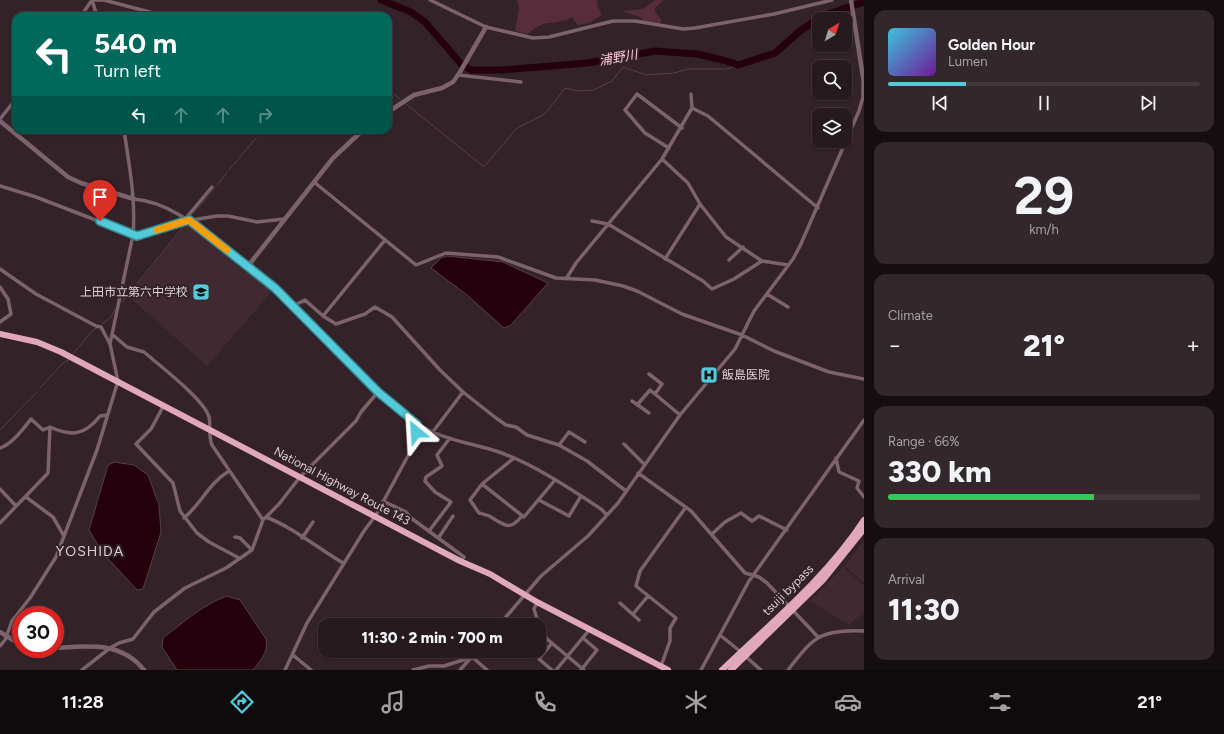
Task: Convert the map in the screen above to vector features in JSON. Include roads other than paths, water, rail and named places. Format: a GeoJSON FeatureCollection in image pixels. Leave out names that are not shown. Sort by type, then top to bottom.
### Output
{"type":"FeatureCollection","features":[{"type":"Feature","properties":{"kind":"highway","name":"National Highway Route 143"},"geometry":{"type":"LineString","coordinates":[[0,334],[47,345],[376,515],[460,561],[490,574],[524,595],[668,670]]}},
{"type":"Feature","properties":{"kind":"highway","name":"tsuiji bypass"},"geometry":{"type":"LineString","coordinates":[[722,670],[743,654],[790,608],[838,555],[864,520]]}},
{"type":"Feature","properties":{"kind":"highway","name":"tsuiji bypass"},"geometry":{"type":"LineString","coordinates":[[790,608],[823,580],[864,529]]}},
{"type":"Feature","properties":{"kind":"highway","name":"tsuiji bypass"},"geometry":{"type":"LineString","coordinates":[[731,670],[743,654]]}},
{"type":"Feature","properties":{"kind":"street"},"geometry":{"type":"LineString","coordinates":[[92,0],[104,0],[149,12]]}},
{"type":"Feature","properties":{"kind":"street"},"geometry":{"type":"LineString","coordinates":[[84,12],[92,0]]}},
{"type":"Feature","properties":{"kind":"street"},"geometry":{"type":"LineString","coordinates":[[92,0],[96,12]]}},
{"type":"Feature","properties":{"kind":"street"},"geometry":{"type":"LineString","coordinates":[[430,0],[486,27],[534,38],[549,37],[613,21],[635,21],[683,29],[695,28],[774,14],[820,1],[832,0]]}},
{"type":"Feature","properties":{"kind":"street"},"geometry":{"type":"LineString","coordinates":[[851,0],[864,84],[862,101],[852,126]]}},
{"type":"Feature","properties":{"kind":"street"},"geometry":{"type":"LineString","coordinates":[[392,109],[414,95],[445,87],[453,82],[486,27]]}},
{"type":"Feature","properties":{"kind":"street"},"geometry":{"type":"LineString","coordinates":[[459,74],[521,82]]}},
{"type":"Feature","properties":{"kind":"street"},"geometry":{"type":"LineString","coordinates":[[669,148],[645,133],[625,110],[637,94],[682,128]]}},
{"type":"Feature","properties":{"kind":"street"},"geometry":{"type":"LineString","coordinates":[[566,279],[576,263],[662,159],[682,128],[692,108],[691,94]]}},
{"type":"Feature","properties":{"kind":"street"},"geometry":{"type":"LineString","coordinates":[[12,104],[0,120],[12,130]]}},
{"type":"Feature","properties":{"kind":"street"},"geometry":{"type":"LineString","coordinates":[[692,108],[708,116],[818,208]]}},
{"type":"Feature","properties":{"kind":"street"},"geometry":{"type":"LineString","coordinates":[[17,134],[68,177],[81,183],[167,209],[187,219],[275,288],[378,392],[417,424],[432,433],[514,458],[555,480],[601,509],[607,515]]}},
{"type":"Feature","properties":{"kind":"street"},"geometry":{"type":"LineString","coordinates":[[110,344],[133,234],[134,199],[125,134]]}},
{"type":"Feature","properties":{"kind":"street"},"geometry":{"type":"LineString","coordinates":[[248,266],[341,148],[358,134]]}},
{"type":"Feature","properties":{"kind":"street"},"geometry":{"type":"LineString","coordinates":[[505,618],[541,576],[588,536],[607,515],[645,465],[680,415],[735,349],[754,311],[797,253],[843,148]]}},
{"type":"Feature","properties":{"kind":"street"},"geometry":{"type":"LineString","coordinates":[[662,159],[688,183],[700,204],[726,237],[743,247],[762,262],[788,265]]}},
{"type":"Feature","properties":{"kind":"street"},"geometry":{"type":"LineString","coordinates":[[314,182],[416,265],[436,256],[454,253],[498,257],[541,274],[566,279],[595,280],[623,286],[637,291],[682,314],[742,335],[774,352],[829,372],[864,379]]}},
{"type":"Feature","properties":{"kind":"street"},"geometry":{"type":"LineString","coordinates":[[0,186],[43,200],[137,236],[187,219],[223,216],[257,222],[285,219]]}},
{"type":"Feature","properties":{"kind":"street"},"geometry":{"type":"LineString","coordinates":[[187,219],[212,187]]}},
{"type":"Feature","properties":{"kind":"street"},"geometry":{"type":"LineString","coordinates":[[664,259],[700,204]]}},
{"type":"Feature","properties":{"kind":"street"},"geometry":{"type":"LineString","coordinates":[[592,221],[608,224],[664,259],[703,281],[712,289],[734,279],[762,262]]}},
{"type":"Feature","properties":{"kind":"street"},"geometry":{"type":"LineString","coordinates":[[322,316],[385,240]]}},
{"type":"Feature","properties":{"kind":"street"},"geometry":{"type":"LineString","coordinates":[[729,260],[743,247]]}},
{"type":"Feature","properties":{"kind":"street"},"geometry":{"type":"LineString","coordinates":[[0,269],[36,294],[96,326],[101,327],[110,344],[118,381],[92,463],[51,567],[12,621],[0,646]]}},
{"type":"Feature","properties":{"kind":"street"},"geometry":{"type":"LineString","coordinates":[[0,287],[8,299],[11,314],[0,322]]}},
{"type":"Feature","properties":{"kind":"street"},"geometry":{"type":"LineString","coordinates":[[767,294],[788,308]]}},
{"type":"Feature","properties":{"kind":"street"},"geometry":{"type":"LineString","coordinates":[[293,306],[305,300],[322,316],[336,324],[365,314],[375,307],[392,317],[463,392],[506,424],[516,427],[527,435],[559,445],[587,461],[626,491]]}},
{"type":"Feature","properties":{"kind":"street"},"geometry":{"type":"LineString","coordinates":[[113,335],[127,347],[144,352],[188,391],[207,412],[212,445],[264,519],[284,524],[302,538],[343,563]]}},
{"type":"Feature","properties":{"kind":"street"},"geometry":{"type":"LineString","coordinates":[[649,374],[662,384],[655,394]]}},
{"type":"Feature","properties":{"kind":"street"},"geometry":{"type":"LineString","coordinates":[[637,405],[650,390],[680,415]]}},
{"type":"Feature","properties":{"kind":"street"},"geometry":{"type":"LineString","coordinates":[[82,670],[110,648],[119,643],[133,639],[154,612],[185,588],[226,568],[252,550],[264,519],[279,504],[300,477],[356,421],[361,412],[378,392]]}},
{"type":"Feature","properties":{"kind":"street"},"geometry":{"type":"LineString","coordinates":[[432,433],[463,392]]}},
{"type":"Feature","properties":{"kind":"street"},"geometry":{"type":"LineString","coordinates":[[632,401],[649,413]]}},
{"type":"Feature","properties":{"kind":"street"},"geometry":{"type":"LineString","coordinates":[[164,406],[151,429],[136,444],[173,483],[180,511],[197,533],[209,542],[239,558]]}},
{"type":"Feature","properties":{"kind":"street"},"geometry":{"type":"LineString","coordinates":[[0,448],[5,446],[20,434],[31,419],[43,430],[50,427],[61,432],[76,434],[88,429],[100,416],[107,415]]}},
{"type":"Feature","properties":{"kind":"street"},"geometry":{"type":"LineString","coordinates":[[701,670],[753,575],[787,530],[864,420]]}},
{"type":"Feature","properties":{"kind":"street"},"geometry":{"type":"LineString","coordinates":[[285,670],[307,623],[343,563],[376,515],[416,441],[417,424]]}},
{"type":"Feature","properties":{"kind":"street"},"geometry":{"type":"LineString","coordinates":[[0,523],[48,474],[50,427]]}},
{"type":"Feature","properties":{"kind":"street"},"geometry":{"type":"LineString","coordinates":[[559,445],[569,432],[584,442]]}},
{"type":"Feature","properties":{"kind":"street"},"geometry":{"type":"LineString","coordinates":[[429,531],[451,502],[435,492],[425,481],[426,477],[442,466],[437,455],[450,438]]}},
{"type":"Feature","properties":{"kind":"street"},"geometry":{"type":"LineString","coordinates":[[624,444],[645,465]]}},
{"type":"Feature","properties":{"kind":"street"},"geometry":{"type":"LineString","coordinates":[[514,458],[482,484],[470,500],[479,513],[490,515],[498,523],[510,526],[515,524],[521,517],[524,518],[555,480]]}},
{"type":"Feature","properties":{"kind":"street"},"geometry":{"type":"LineString","coordinates":[[836,458],[839,472],[859,481],[857,488],[864,497]]}},
{"type":"Feature","properties":{"kind":"street"},"geometry":{"type":"LineString","coordinates":[[184,518],[195,509],[218,478],[229,471]]}},
{"type":"Feature","properties":{"kind":"street"},"geometry":{"type":"LineString","coordinates":[[638,473],[686,507],[712,534],[745,574],[753,575],[767,583],[818,637]]}},
{"type":"Feature","properties":{"kind":"street"},"geometry":{"type":"LineString","coordinates":[[482,484],[521,517]]}},
{"type":"Feature","properties":{"kind":"street"},"geometry":{"type":"LineString","coordinates":[[0,490],[16,506]]}},
{"type":"Feature","properties":{"kind":"street"},"geometry":{"type":"LineString","coordinates":[[539,500],[569,516],[581,496]]}},
{"type":"Feature","properties":{"kind":"street"},"geometry":{"type":"LineString","coordinates":[[26,497],[53,517],[64,536]]}},
{"type":"Feature","properties":{"kind":"street"},"geometry":{"type":"LineString","coordinates":[[383,501],[406,512],[411,518],[439,537],[464,557],[460,561]]}},
{"type":"Feature","properties":{"kind":"street"},"geometry":{"type":"LineString","coordinates":[[661,666],[670,640],[670,628],[676,618],[636,586],[640,571],[686,507]]}},
{"type":"Feature","properties":{"kind":"street"},"geometry":{"type":"LineString","coordinates":[[712,534],[725,522],[741,513],[752,521],[759,516],[787,530]]}},
{"type":"Feature","properties":{"kind":"street"},"geometry":{"type":"LineString","coordinates":[[439,537],[454,516]]}},
{"type":"Feature","properties":{"kind":"street"},"geometry":{"type":"LineString","coordinates":[[302,538],[313,522]]}},
{"type":"Feature","properties":{"kind":"street"},"geometry":{"type":"LineString","coordinates":[[235,538],[240,538],[252,550]]}},
{"type":"Feature","properties":{"kind":"street"},"geometry":{"type":"LineString","coordinates":[[633,614],[648,596]]}},
{"type":"Feature","properties":{"kind":"street"},"geometry":{"type":"LineString","coordinates":[[537,602],[534,609],[537,618]]}},
{"type":"Feature","properties":{"kind":"street"},"geometry":{"type":"LineString","coordinates":[[620,603],[639,620]]}},
{"type":"Feature","properties":{"kind":"street"},"geometry":{"type":"LineString","coordinates":[[556,670],[590,629]]}},
{"type":"Feature","properties":{"kind":"street"},"geometry":{"type":"LineString","coordinates":[[788,670],[818,637],[842,631],[864,632]]}},
{"type":"Feature","properties":{"kind":"street"},"geometry":{"type":"LineString","coordinates":[[0,632],[12,640]]}},
{"type":"Feature","properties":{"kind":"street"},"geometry":{"type":"LineString","coordinates":[[720,635],[761,670]]}},
{"type":"Feature","properties":{"kind":"street"},"geometry":{"type":"LineString","coordinates":[[546,637],[583,670],[598,650],[583,638]]}},
{"type":"Feature","properties":{"kind":"street"},"geometry":{"type":"LineString","coordinates":[[552,643],[539,659],[552,670]]}},
{"type":"Feature","properties":{"kind":"street"},"geometry":{"type":"LineString","coordinates":[[64,648],[93,646],[110,648],[125,653],[144,670]]}},
{"type":"Feature","properties":{"kind":"street"},"geometry":{"type":"LineString","coordinates":[[293,654],[311,670]]}},
{"type":"Feature","properties":{"kind":"street"},"geometry":{"type":"LineString","coordinates":[[414,670],[429,666],[444,666],[469,658]]}},
{"type":"Feature","properties":{"kind":"street"},"geometry":{"type":"LineString","coordinates":[[460,670],[471,658]]}},
{"type":"Feature","properties":{"kind":"street"},"geometry":{"type":"LineString","coordinates":[[473,658],[487,670]]}},
{"type":"Feature","properties":{"kind":"waterway","name":"浦野川"},"geometry":{"type":"LineString","coordinates":[[381,0],[411,12],[425,22],[462,65],[471,70],[502,70],[588,63],[655,51],[697,54],[738,65],[775,53],[800,31],[822,16],[864,2]]}},
{"type":"Feature","properties":{"kind":"waterway"},"geometry":{"type":"LineString","coordinates":[[406,104],[484,167],[517,128],[545,114],[565,88],[577,91],[593,90],[612,81],[623,67],[646,75],[674,73],[688,69],[727,69],[738,65]]}},
{"type":"Feature","properties":{"kind":"waterway"},"geometry":{"type":"LineString","coordinates":[[392,92],[400,99]]}},
{"type":"Feature","properties":{"kind":"waterway"},"geometry":{"type":"LineString","coordinates":[[229,170],[256,138]]}},
{"type":"Feature","properties":{"kind":"waterway"},"geometry":{"type":"LineString","coordinates":[[217,185],[227,173]]}},
{"type":"Feature","properties":{"kind":"waterway"},"geometry":{"type":"LineString","coordinates":[[189,218],[215,188]]}},
{"type":"Feature","properties":{"kind":"waterway"},"geometry":{"type":"LineString","coordinates":[[122,302],[184,226]]}},
{"type":"Feature","properties":{"kind":"waterway"},"geometry":{"type":"LineString","coordinates":[[102,324],[111,317],[115,309]]}},
{"type":"Feature","properties":{"kind":"waterway"},"geometry":{"type":"LineString","coordinates":[[73,354],[91,332],[98,327]]}},
{"type":"Feature","properties":{"kind":"waterway"},"geometry":{"type":"LineString","coordinates":[[40,388],[63,363],[69,360]]}},
{"type":"Feature","properties":{"kind":"waterway"},"geometry":{"type":"LineString","coordinates":[[0,430],[36,393]]}},
{"type":"Feature","properties":{"kind":"place","name":"上田市立第六中学校"},"geometry":{"type":"Point","coordinates":[201,292]}},
{"type":"Feature","properties":{"kind":"place","name":"飯島医院"},"geometry":{"type":"Point","coordinates":[709,375]}},
{"type":"Feature","properties":{"kind":"district","name":"YOSHIDA"},"geometry":{"type":"Point","coordinates":[90,551]}}]}
